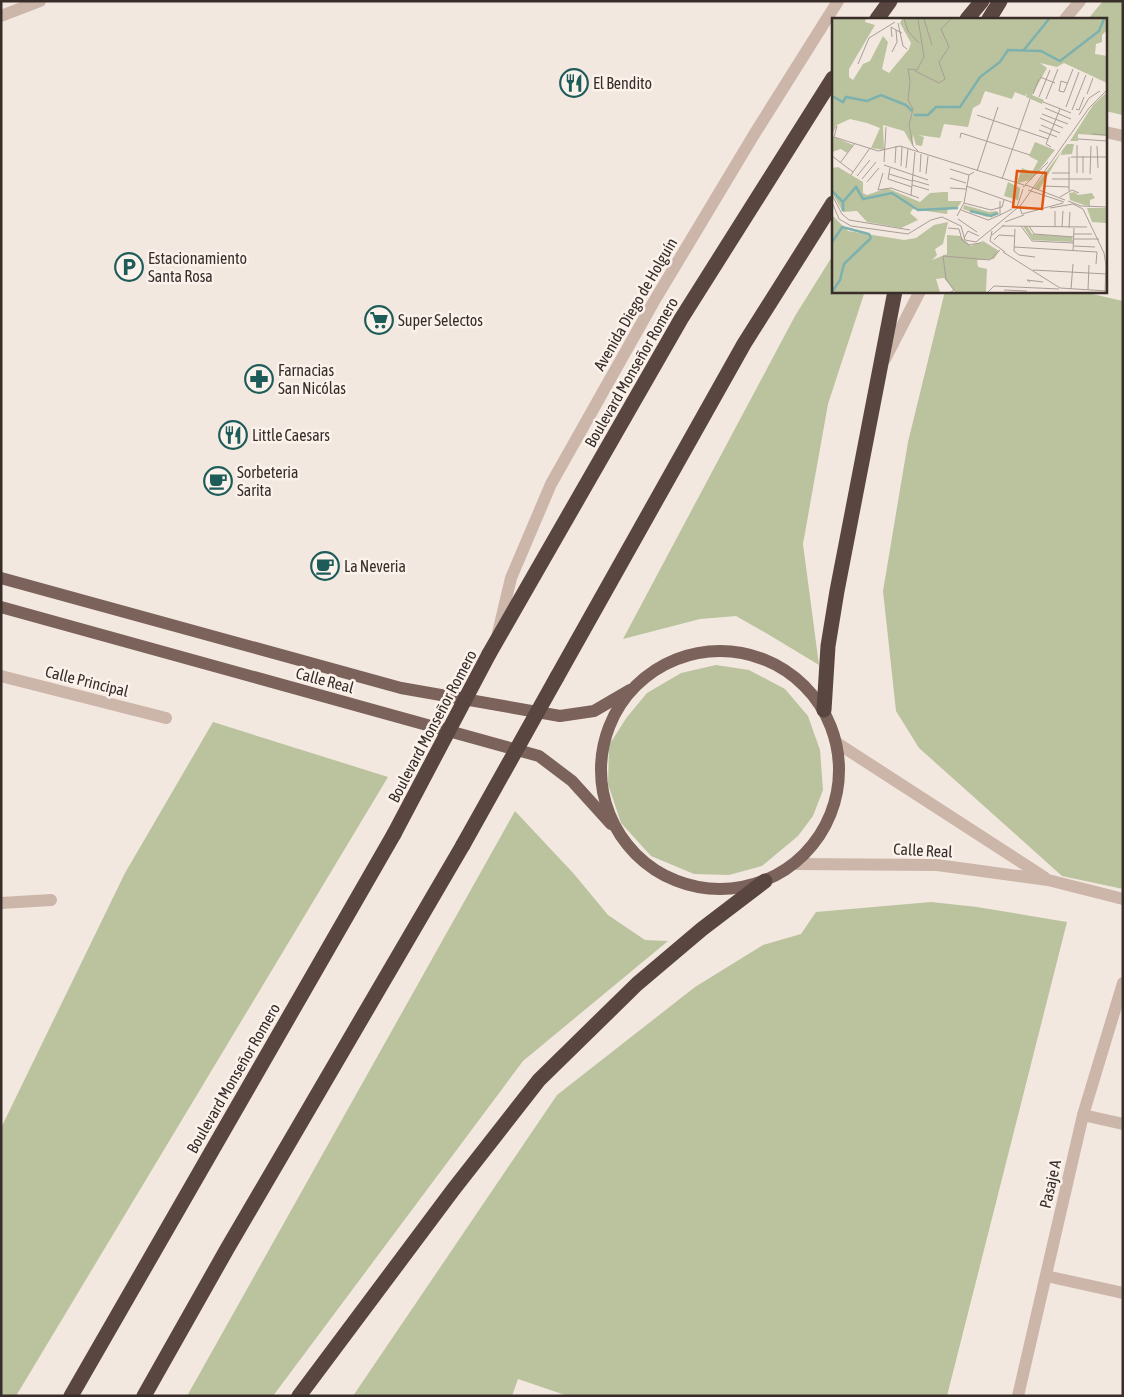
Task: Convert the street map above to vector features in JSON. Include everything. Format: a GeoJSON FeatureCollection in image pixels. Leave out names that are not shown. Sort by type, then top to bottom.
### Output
{"type":"FeatureCollection","features":[{"type":"Feature","properties":{"kind":"highway"},"geometry":{"type":"LineString","coordinates":[[878,18],[890,1]]}},
{"type":"Feature","properties":{"kind":"highway"},"geometry":{"type":"LineString","coordinates":[[968,18],[982,1]]}},
{"type":"Feature","properties":{"kind":"highway"},"geometry":{"type":"LineString","coordinates":[[990,18],[1000,1]]}},
{"type":"Feature","properties":{"kind":"highway","name":"Boulevard Monseñor Romero"},"geometry":{"type":"LineString","coordinates":[[71,1396],[394,834],[493,647],[681,319],[832,80]]}},
{"type":"Feature","properties":{"kind":"highway"},"geometry":{"type":"LineString","coordinates":[[144,1396],[237,1232],[463,845],[744,344],[832,205]]}},
{"type":"Feature","properties":{"kind":"highway"},"geometry":{"type":"LineString","coordinates":[[824,710],[828,646],[837,591],[895,292]]}},
{"type":"Feature","properties":{"kind":"highway"},"geometry":{"type":"LineString","coordinates":[[299,1396],[452,1190],[539,1080],[637,984],[765,881]]}},
{"type":"Feature","properties":{"kind":"main road","name":"Calle Real"},"geometry":{"type":"LineString","coordinates":[[1,578],[401,688],[560,716],[594,711],[634,687]]}},
{"type":"Feature","properties":{"kind":"main road","name":"Calle Real"},"geometry":{"type":"LineString","coordinates":[[1,608],[539,756],[572,781],[616,829]]}},
{"type":"Feature","properties":{"kind":"main road"},"geometry":{"type":"LineString","coordinates":[[735,652],[770,662],[800,682],[824,710],[837,743],[840,779],[833,811],[818,840],[795,864],[765,881],[732,889],[697,887],[665,876],[636,856],[616,829],[602,794],[601,755],[612,719],[634,687],[665,664],[699,653],[735,652]]}},
{"type":"Feature","properties":{"kind":"street"},"geometry":{"type":"LineString","coordinates":[[1,16],[40,1]]}},
{"type":"Feature","properties":{"kind":"street","name":"Avenida Diego de Holguín"},"geometry":{"type":"LineString","coordinates":[[493,647],[511,578],[551,484],[658,295],[755,133],[838,1]]}},
{"type":"Feature","properties":{"kind":"street"},"geometry":{"type":"LineString","coordinates":[[1066,18],[1080,1]]}},
{"type":"Feature","properties":{"kind":"street"},"geometry":{"type":"LineString","coordinates":[[1106,132],[1123,136]]}},
{"type":"Feature","properties":{"kind":"street"},"geometry":{"type":"LineString","coordinates":[[881,366],[919,292]]}},
{"type":"Feature","properties":{"kind":"street","name":"Calle Principal"},"geometry":{"type":"LineString","coordinates":[[1,676],[166,718]]}},
{"type":"Feature","properties":{"kind":"street","name":"Calle Real"},"geometry":{"type":"LineString","coordinates":[[837,743],[1048,880]]}},
{"type":"Feature","properties":{"kind":"street","name":"Calle Real"},"geometry":{"type":"LineString","coordinates":[[795,864],[937,865],[1048,880],[1123,899]]}},
{"type":"Feature","properties":{"kind":"street"},"geometry":{"type":"LineString","coordinates":[[1,902],[51,900]]}},
{"type":"Feature","properties":{"kind":"street","name":"Pasaje A"},"geometry":{"type":"LineString","coordinates":[[1018,1396],[1083,1115],[1123,983]]}},
{"type":"Feature","properties":{"kind":"street"},"geometry":{"type":"LineString","coordinates":[[1083,1115],[1123,1124]]}},
{"type":"Feature","properties":{"kind":"street"},"geometry":{"type":"LineString","coordinates":[[1046,1276],[1123,1293]]}},
{"type":"Feature","properties":{"kind":"green space"},"geometry":{"type":"Polygon","coordinates":[[[1103,1],[1123,1],[1123,115],[1106,111],[1106,18],[1089,18],[1103,1]]]}},
{"type":"Feature","properties":{"kind":"green space"},"geometry":{"type":"Polygon","coordinates":[[[832,257],[832,292],[865,292],[828,404],[803,544],[819,665],[736,616],[700,619],[623,639],[795,316],[832,257]]]}},
{"type":"Feature","properties":{"kind":"green space"},"geometry":{"type":"Polygon","coordinates":[[[945,292],[1083,292],[1123,301],[1123,889],[1062,876],[919,748],[896,711],[883,591],[908,442],[945,292]]]}},
{"type":"Feature","properties":{"kind":"green space"},"geometry":{"type":"Polygon","coordinates":[[[716,665],[749,670],[785,689],[808,716],[820,750],[823,790],[813,816],[798,836],[762,866],[729,875],[694,874],[651,856],[621,823],[608,784],[609,745],[627,717],[647,693],[681,673],[716,665]]]}},
{"type":"Feature","properties":{"kind":"green space"},"geometry":{"type":"Polygon","coordinates":[[[213,722],[388,777],[16,1396],[1,1396],[1,1128],[125,873],[213,722]]]}},
{"type":"Feature","properties":{"kind":"green space"},"geometry":{"type":"Polygon","coordinates":[[[515,811],[574,874],[608,915],[645,940],[668,941],[523,1061],[273,1396],[187,1396],[515,811]]]}},
{"type":"Feature","properties":{"kind":"green space"},"geometry":{"type":"Polygon","coordinates":[[[931,902],[977,907],[1067,922],[947,1396],[568,1396],[518,1379],[512,1396],[353,1396],[557,1095],[695,987],[763,945],[801,934],[816,912],[931,902]]]}},
{"type":"Feature","properties":{"kind":"place","name":"El Bendito"},"geometry":{"type":"Point","coordinates":[574,83]}},
{"type":"Feature","properties":{"kind":"place","name":"Estacionamiento Santa Rosa"},"geometry":{"type":"Point","coordinates":[129,267]}},
{"type":"Feature","properties":{"kind":"place","name":"Super Selectos"},"geometry":{"type":"Point","coordinates":[379,320]}},
{"type":"Feature","properties":{"kind":"place","name":"Farnacias San Nicólas"},"geometry":{"type":"Point","coordinates":[259,379]}},
{"type":"Feature","properties":{"kind":"place","name":"Little Caesars"},"geometry":{"type":"Point","coordinates":[233,435]}},
{"type":"Feature","properties":{"kind":"place","name":"Sorbeteria Sarita"},"geometry":{"type":"Point","coordinates":[218,481]}},
{"type":"Feature","properties":{"kind":"place","name":"La Neveria"},"geometry":{"type":"Point","coordinates":[325,566]}}]}
